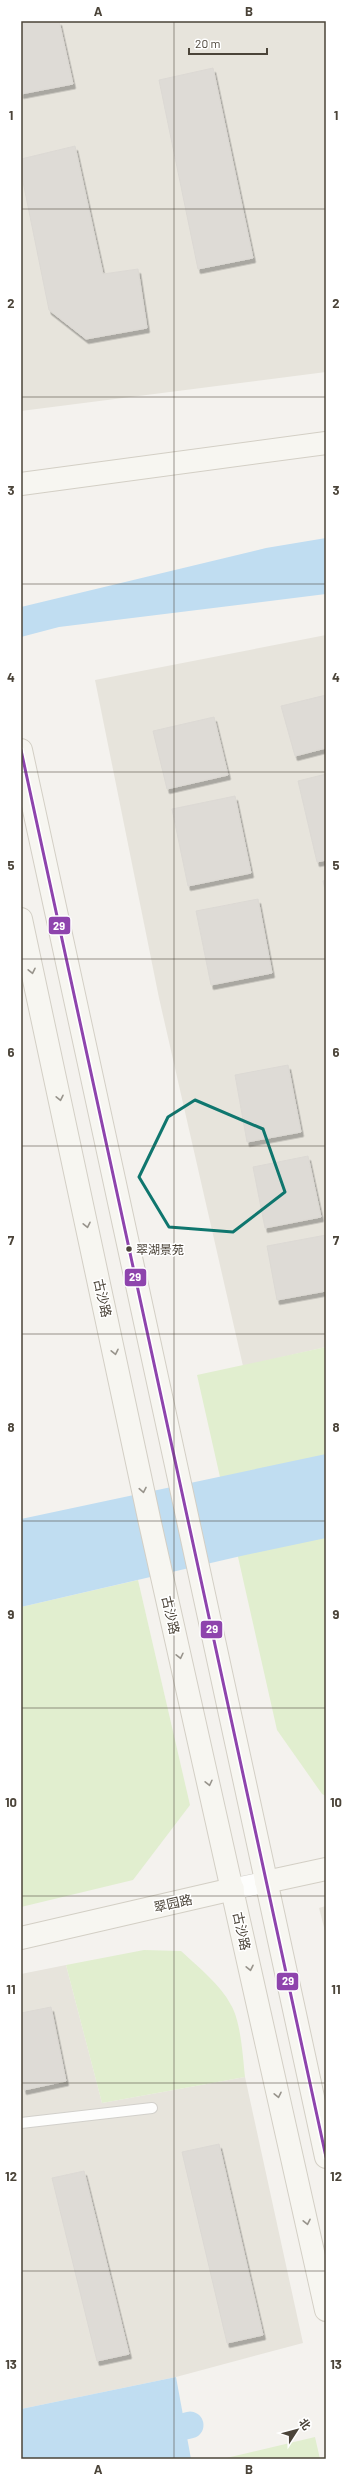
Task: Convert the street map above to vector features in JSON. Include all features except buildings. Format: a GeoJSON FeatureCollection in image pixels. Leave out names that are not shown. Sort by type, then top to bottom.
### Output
{"type":"FeatureCollection","features":[{"type":"Feature","properties":{"kind":"main road"},"geometry":{"type":"LineString","coordinates":[[21,484],[326,443]]}},
{"type":"Feature","properties":{"kind":"main road"},"geometry":{"type":"LineString","coordinates":[[21,750],[326,2157]]}},
{"type":"Feature","properties":{"kind":"main road","name":"古沙路"},"geometry":{"type":"LineString","coordinates":[[21,919],[171,1618],[233,1889],[326,2310]]}},
{"type":"Feature","properties":{"kind":"main road","name":"翠园路"},"geometry":{"type":"LineString","coordinates":[[266,1882],[326,1869]]}},
{"type":"Feature","properties":{"kind":"main road","name":"翠园路"},"geometry":{"type":"LineString","coordinates":[[21,1938],[233,1889]]}},
{"type":"Feature","properties":{"kind":"street","name":"翠园路"},"geometry":{"type":"LineString","coordinates":[[233,1889],[266,1882]]}},
{"type":"Feature","properties":{"kind":"lane"},"geometry":{"type":"LineString","coordinates":[[21,2123],[152,2108]]}},
{"type":"Feature","properties":{"kind":"highlighted area"},"geometry":{"type":"Polygon","coordinates":[[[195,1100],[263,1129],[285,1192],[233,1232],[169,1227],[139,1177],[168,1117],[195,1100]]]}},
{"type":"Feature","properties":{"kind":"shaded area"},"geometry":{"type":"Polygon","coordinates":[[[21,21],[326,21],[326,372],[21,411],[21,21]]]}},
{"type":"Feature","properties":{"kind":"shaded area","name":"翠湖景苑"},"geometry":{"type":"Polygon","coordinates":[[[326,635],[326,1347],[243,1366],[159,998],[95,680],[326,635]]]}},
{"type":"Feature","properties":{"kind":"shaded area"},"geometry":{"type":"Polygon","coordinates":[[[326,1906],[326,1935],[319,1908],[326,1906]]]}},
{"type":"Feature","properties":{"kind":"shaded area"},"geometry":{"type":"Polygon","coordinates":[[[66,1965],[102,2103],[245,2077],[303,2343],[176,2377],[21,2409],[21,1974],[66,1965]]]}},
{"type":"Feature","properties":{"kind":"green space"},"geometry":{"type":"Polygon","coordinates":[[[326,1347],[326,1796],[322,1794],[277,1730],[197,1375],[326,1347]]]}},
{"type":"Feature","properties":{"kind":"green space"},"geometry":{"type":"Polygon","coordinates":[[[138,1580],[190,1805],[133,1880],[21,1907],[21,1607],[138,1580]]]}},
{"type":"Feature","properties":{"kind":"green space"},"geometry":{"type":"Polygon","coordinates":[[[144,1950],[181,1951],[221,1990],[231,2005],[237,2021],[241,2040],[245,2077],[102,2103],[66,1965],[144,1950]]]}},
{"type":"Feature","properties":{"kind":"green space"},"geometry":{"type":"Polygon","coordinates":[[[315,2437],[320,2459],[222,2459],[315,2437]]]}},
{"type":"Feature","properties":{"kind":"water"},"geometry":{"type":"Polygon","coordinates":[[[326,538],[326,594],[59,627],[21,637],[21,607],[266,548],[326,538]]]}},
{"type":"Feature","properties":{"kind":"water"},"geometry":{"type":"Polygon","coordinates":[[[326,1454],[326,1538],[21,1607],[21,1519],[326,1454]]]}},
{"type":"Feature","properties":{"kind":"water"},"geometry":{"type":"Polygon","coordinates":[[[176,2377],[191,2459],[21,2459],[21,2409],[176,2377]]]}},
{"type":"Feature","properties":{"kind":"waterway"},"geometry":{"type":"LineString","coordinates":[[186,2426],[190,2425]]}},
{"type":"Feature","properties":{"kind":"transit line","name":"29"},"geometry":{"type":"LineString","coordinates":[[21,750],[326,2157]]}},
{"type":"Feature","properties":{"kind":"place","name":"翠湖景苑"},"geometry":{"type":"Point","coordinates":[129,1249]}}]}
